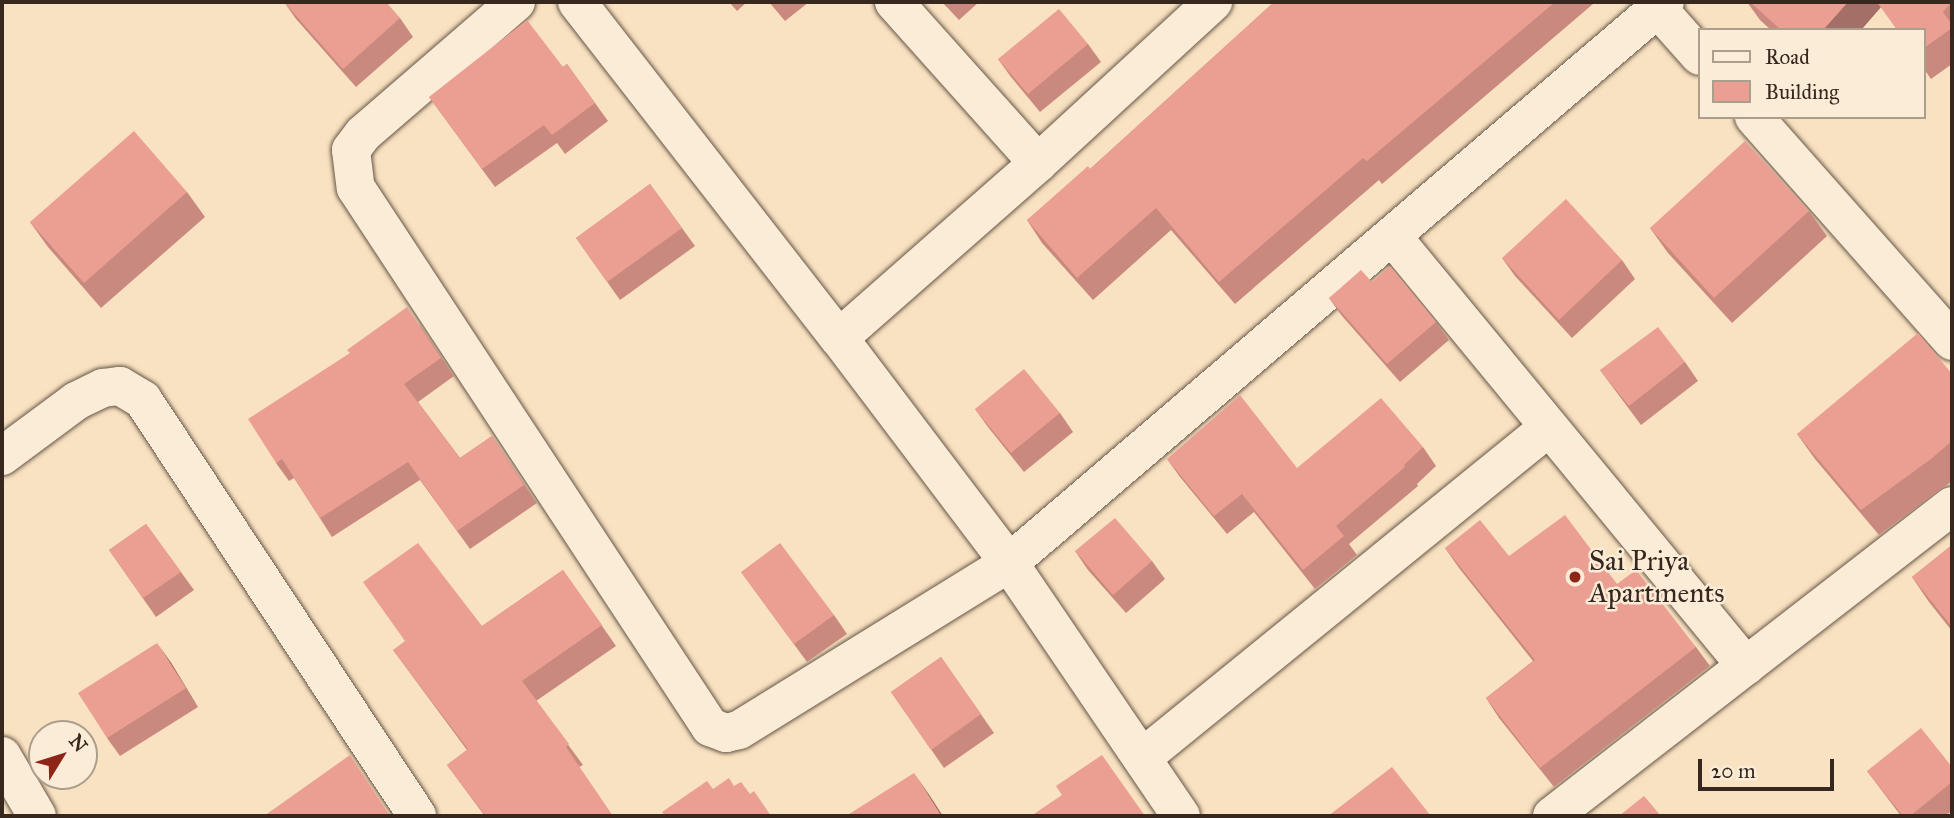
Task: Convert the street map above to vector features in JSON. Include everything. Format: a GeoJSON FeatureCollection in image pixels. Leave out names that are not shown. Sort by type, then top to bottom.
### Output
{"type":"FeatureCollection","features":[{"type":"Feature","properties":{"kind":"street"},"geometry":{"type":"LineString","coordinates":[[516,2],[363,134],[351,150],[356,188],[710,727],[726,733],[739,730],[1009,563],[1659,4],[1699,55]]}},
{"type":"Feature","properties":{"kind":"street"},"geometry":{"type":"LineString","coordinates":[[578,2],[839,338],[1009,563],[1181,816]]}},
{"type":"Feature","properties":{"kind":"street"},"geometry":{"type":"LineString","coordinates":[[894,2],[1038,163]]}},
{"type":"Feature","properties":{"kind":"street"},"geometry":{"type":"LineString","coordinates":[[839,338],[1038,163],[1204,5]]}},
{"type":"Feature","properties":{"kind":"street"},"geometry":{"type":"LineString","coordinates":[[1756,119],[1952,341]]}},
{"type":"Feature","properties":{"kind":"street"},"geometry":{"type":"LineString","coordinates":[[1392,236],[1746,666]]}},
{"type":"Feature","properties":{"kind":"street"},"geometry":{"type":"LineString","coordinates":[[2,456],[76,401],[103,388],[120,386],[143,400],[417,816]]}},
{"type":"Feature","properties":{"kind":"street"},"geometry":{"type":"LineString","coordinates":[[1143,757],[1549,427]]}},
{"type":"Feature","properties":{"kind":"street"},"geometry":{"type":"LineString","coordinates":[[1552,816],[1952,506]]}},
{"type":"Feature","properties":{"kind":"street"},"geometry":{"type":"LineString","coordinates":[[2,756],[37,816]]}},
{"type":"Feature","properties":{"kind":"building"},"geometry":{"type":"Polygon","coordinates":[[[284,2],[386,2],[400,18],[343,69],[284,2]]]}},
{"type":"Feature","properties":{"kind":"building"},"geometry":{"type":"Polygon","coordinates":[[[1274,2],[1555,2],[1367,161],[1363,158],[1219,282],[1156,208],[1077,278],[1027,220],[1088,166],[1090,169],[1274,2]]]}},
{"type":"Feature","properties":{"kind":"building"},"geometry":{"type":"Polygon","coordinates":[[[1750,2],[1848,2],[1825,28],[1779,28],[1750,2]]]}},
{"type":"Feature","properties":{"kind":"building"},"geometry":{"type":"Polygon","coordinates":[[[1877,2],[1952,2],[1943,12],[1952,28],[1926,47],[1926,28],[1896,28],[1877,2]]]}},
{"type":"Feature","properties":{"kind":"building"},"geometry":{"type":"Polygon","coordinates":[[[1059,9],[1088,44],[1028,94],[998,59],[1059,9]]]}},
{"type":"Feature","properties":{"kind":"building"},"geometry":{"type":"Polygon","coordinates":[[[527,20],[563,67],[567,64],[595,103],[552,135],[544,125],[482,169],[429,97],[527,20]]]}},
{"type":"Feature","properties":{"kind":"building"},"geometry":{"type":"Polygon","coordinates":[[[134,131],[187,192],[84,283],[30,222],[134,131]]]}},
{"type":"Feature","properties":{"kind":"building"},"geometry":{"type":"Polygon","coordinates":[[[1745,141],[1809,211],[1714,298],[1650,228],[1745,141]]]}},
{"type":"Feature","properties":{"kind":"building"},"geometry":{"type":"Polygon","coordinates":[[[650,184],[682,228],[607,282],[576,238],[650,184]]]}},
{"type":"Feature","properties":{"kind":"building"},"geometry":{"type":"Polygon","coordinates":[[[1566,199],[1622,260],[1559,320],[1502,258],[1566,199]]]}},
{"type":"Feature","properties":{"kind":"building"},"geometry":{"type":"Polygon","coordinates":[[[1390,266],[1436,322],[1387,364],[1329,298],[1361,270],[1372,282],[1390,266]]]}},
{"type":"Feature","properties":{"kind":"building"},"geometry":{"type":"Polygon","coordinates":[[[407,307],[441,358],[404,384],[460,458],[492,436],[524,485],[457,531],[408,462],[320,518],[282,459],[276,463],[248,419],[350,353],[347,350],[407,307]]]}},
{"type":"Feature","properties":{"kind":"building"},"geometry":{"type":"Polygon","coordinates":[[[1658,327],[1685,362],[1629,406],[1600,370],[1658,327]]]}},
{"type":"Feature","properties":{"kind":"building"},"geometry":{"type":"Polygon","coordinates":[[[1918,333],[1952,374],[1952,441],[1861,510],[1797,434],[1918,333]]]}},
{"type":"Feature","properties":{"kind":"building"},"geometry":{"type":"Polygon","coordinates":[[[1024,369],[1060,413],[1011,453],[975,409],[1024,369]]]}},
{"type":"Feature","properties":{"kind":"building"},"geometry":{"type":"Polygon","coordinates":[[[1240,395],[1297,468],[1381,398],[1423,447],[1405,467],[1336,526],[1344,536],[1303,570],[1242,494],[1214,516],[1167,459],[1240,395]]]}},
{"type":"Feature","properties":{"kind":"building"},"geometry":{"type":"Polygon","coordinates":[[[1565,515],[1617,584],[1636,570],[1696,647],[1540,768],[1486,698],[1535,660],[1445,548],[1480,520],[1509,556],[1565,515]]]}},
{"type":"Feature","properties":{"kind":"building"},"geometry":{"type":"Polygon","coordinates":[[[1115,518],[1152,561],[1113,595],[1075,551],[1115,518]]]}},
{"type":"Feature","properties":{"kind":"building"},"geometry":{"type":"Polygon","coordinates":[[[146,524],[181,572],[143,598],[109,550],[146,524]]]}},
{"type":"Feature","properties":{"kind":"building"},"geometry":{"type":"Polygon","coordinates":[[[418,543],[482,626],[563,570],[602,625],[522,681],[569,744],[566,747],[613,816],[483,816],[485,815],[447,765],[468,749],[393,650],[405,641],[363,582],[418,543]]]}},
{"type":"Feature","properties":{"kind":"building"},"geometry":{"type":"Polygon","coordinates":[[[780,543],[834,615],[794,644],[741,572],[780,543]]]}},
{"type":"Feature","properties":{"kind":"building"},"geometry":{"type":"Polygon","coordinates":[[[1952,545],[1952,627],[1912,577],[1952,545]]]}},
{"type":"Feature","properties":{"kind":"building"},"geometry":{"type":"Polygon","coordinates":[[[157,643],[186,688],[107,738],[98,720],[78,693],[157,643]]]}},
{"type":"Feature","properties":{"kind":"building"},"geometry":{"type":"Polygon","coordinates":[[[941,657],[981,714],[931,750],[891,692],[941,657]]]}},
{"type":"Feature","properties":{"kind":"building"},"geometry":{"type":"Polygon","coordinates":[[[1921,728],[1952,767],[1952,782],[1910,816],[1903,816],[1867,771],[1921,728]]]}},
{"type":"Feature","properties":{"kind":"building"},"geometry":{"type":"Polygon","coordinates":[[[350,755],[390,816],[264,816],[350,755]]]}},
{"type":"Feature","properties":{"kind":"building"},"geometry":{"type":"Polygon","coordinates":[[[1102,755],[1145,816],[1031,816],[1062,795],[1056,786],[1102,755]]]}},
{"type":"Feature","properties":{"kind":"building"},"geometry":{"type":"Polygon","coordinates":[[[1392,767],[1431,816],[1328,816],[1392,767]]]}},
{"type":"Feature","properties":{"kind":"building"},"geometry":{"type":"Polygon","coordinates":[[[914,773],[941,816],[846,816],[914,773]]]}},
{"type":"Feature","properties":{"kind":"building"},"geometry":{"type":"Polygon","coordinates":[[[729,778],[734,786],[741,782],[750,794],[754,791],[771,816],[665,816],[662,812],[707,781],[713,789],[729,778]]]}},
{"type":"Feature","properties":{"kind":"building"},"geometry":{"type":"Polygon","coordinates":[[[1644,796],[1661,816],[1619,816],[1644,796]]]}},
{"type":"Feature","properties":{"kind":"place","name":"Sai Priya Apartments"},"geometry":{"type":"Point","coordinates":[1575,577]}}]}
